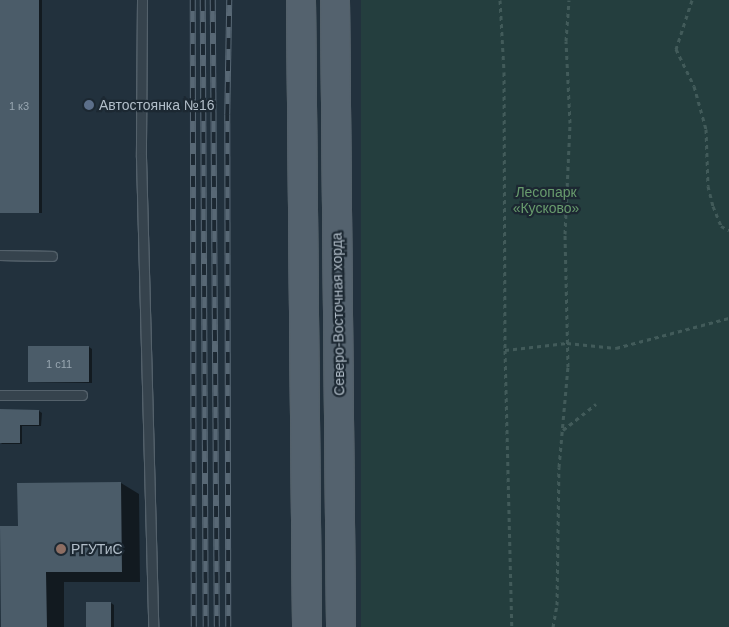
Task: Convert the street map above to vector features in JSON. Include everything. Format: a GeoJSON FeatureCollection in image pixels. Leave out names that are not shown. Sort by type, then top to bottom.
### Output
{"type":"FeatureCollection","features":[{"type":"Feature","properties":{"kind":"main road"},"geometry":{"type":"LineString","coordinates":[[301,0],[307,627]]}},
{"type":"Feature","properties":{"kind":"main road","name":"Северо-Восточная хорда"},"geometry":{"type":"LineString","coordinates":[[335,0],[341,627]]}},
{"type":"Feature","properties":{"kind":"lane"},"geometry":{"type":"LineString","coordinates":[[142,0],[141,157],[153,627]]}},
{"type":"Feature","properties":{"kind":"lane"},"geometry":{"type":"LineString","coordinates":[[0,255],[52,256]]}},
{"type":"Feature","properties":{"kind":"lane"},"geometry":{"type":"LineString","coordinates":[[0,395],[82,395]]}},
{"type":"Feature","properties":{"kind":"path"},"geometry":{"type":"LineString","coordinates":[[500,0],[504,72],[505,350],[512,627]]}},
{"type":"Feature","properties":{"kind":"path"},"geometry":{"type":"LineString","coordinates":[[553,627],[557,605],[559,467],[568,367],[565,234],[570,123],[566,41],[569,0]]}},
{"type":"Feature","properties":{"kind":"path"},"geometry":{"type":"LineString","coordinates":[[692,0],[676,49],[694,86],[706,130],[708,186],[713,206],[721,226],[729,230]]}},
{"type":"Feature","properties":{"kind":"path"},"geometry":{"type":"LineString","coordinates":[[505,350],[567,343],[616,348],[729,318]]}},
{"type":"Feature","properties":{"kind":"path"},"geometry":{"type":"LineString","coordinates":[[562,430],[596,404]]}},
{"type":"Feature","properties":{"kind":"green space","name":"Лесопарк «Кусково»"},"geometry":{"type":"Polygon","coordinates":[[[361,0],[729,0],[729,627],[361,627],[361,0]]]}},
{"type":"Feature","properties":{"kind":"building"},"geometry":{"type":"Polygon","coordinates":[[[0,0],[39,0],[39,213],[0,213],[0,0]]]}},
{"type":"Feature","properties":{"kind":"building"},"geometry":{"type":"Polygon","coordinates":[[[28,346],[89,346],[89,382],[28,382],[28,346]]]}},
{"type":"Feature","properties":{"kind":"building"},"geometry":{"type":"Polygon","coordinates":[[[0,409],[39,410],[39,425],[20,425],[20,443],[0,443],[0,409]]]}},
{"type":"Feature","properties":{"kind":"building","name":"РГУТиС"},"geometry":{"type":"Polygon","coordinates":[[[121,482],[122,572],[46,572],[47,627],[1,627],[0,526],[18,526],[17,483],[121,482]]]}},
{"type":"Feature","properties":{"kind":"building"},"geometry":{"type":"Polygon","coordinates":[[[86,602],[111,602],[111,627],[86,627],[86,602]]]}},
{"type":"Feature","properties":{"kind":"railway"},"geometry":{"type":"LineString","coordinates":[[193,0],[194,627]]}},
{"type":"Feature","properties":{"kind":"railway"},"geometry":{"type":"LineString","coordinates":[[203,0],[206,627]]}},
{"type":"Feature","properties":{"kind":"railway"},"geometry":{"type":"LineString","coordinates":[[213,0],[217,627]]}},
{"type":"Feature","properties":{"kind":"railway"},"geometry":{"type":"LineString","coordinates":[[228,627],[227,115],[229,0]]}},
{"type":"Feature","properties":{"kind":"place","name":"Автостоянка №16"},"geometry":{"type":"Point","coordinates":[89,105]}},
{"type":"Feature","properties":{"kind":"place","name":"РГУТиС"},"geometry":{"type":"Point","coordinates":[61,549]}}]}
